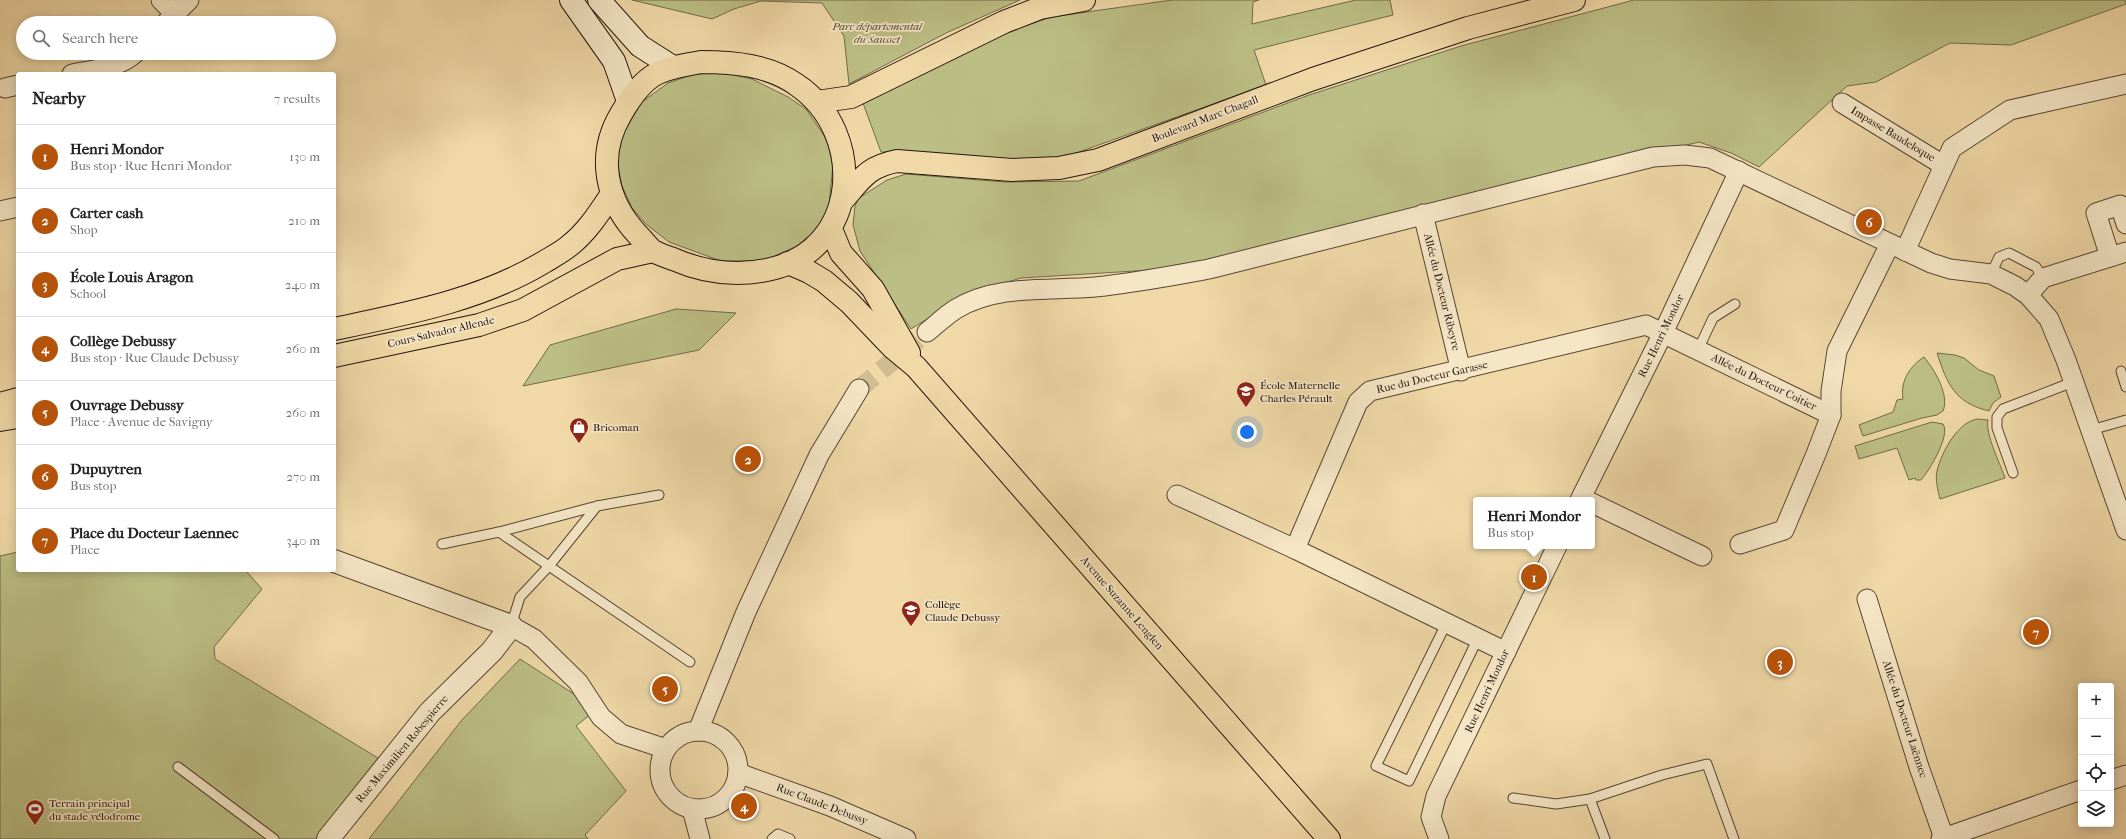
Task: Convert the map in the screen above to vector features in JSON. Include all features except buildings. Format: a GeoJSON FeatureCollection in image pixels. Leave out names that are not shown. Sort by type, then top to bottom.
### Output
{"type":"FeatureCollection","features":[{"type":"Feature","properties":{"kind":"main road"},"geometry":{"type":"LineString","coordinates":[[817,102],[851,97],[1004,22],[1040,8],[1084,0]]}},
{"type":"Feature","properties":{"kind":"main road","name":"Boulevard Marc Chagall"},"geometry":{"type":"LineString","coordinates":[[841,202],[871,169],[882,164],[897,161],[1012,170],[1059,168],[1098,160],[1313,79],[1468,28],[1574,0]]}},
{"type":"Feature","properties":{"kind":"main road"},"geometry":{"type":"LineString","coordinates":[[701,62],[729,62],[762,68],[795,83],[817,102],[831,119],[844,158],[844,179],[841,202],[831,229],[814,248],[788,264],[772,269],[748,273],[719,273],[686,264],[653,251],[632,229],[619,210],[611,194],[606,164],[610,142],[617,120],[628,101],[644,83],[655,74],[673,67],[701,62]]}},
{"type":"Feature","properties":{"kind":"main road"},"geometry":{"type":"LineString","coordinates":[[336,329],[386,318],[483,292],[527,272],[569,247],[591,225],[611,194]]}},
{"type":"Feature","properties":{"kind":"main road","name":"Avenue Suzanne Lenglen"},"geometry":{"type":"LineString","coordinates":[[831,229],[845,259],[873,289],[916,367]]}},
{"type":"Feature","properties":{"kind":"main road","name":"Cours Salvador Allende"},"geometry":{"type":"LineString","coordinates":[[336,356],[479,325],[523,310],[617,259],[653,251]]}},
{"type":"Feature","properties":{"kind":"main road","name":"Avenue Suzanne Lenglen"},"geometry":{"type":"LineString","coordinates":[[788,264],[809,272],[824,281],[849,302],[892,347],[916,367],[1329,839]]}},
{"type":"Feature","properties":{"kind":"main road"},"geometry":{"type":"LineString","coordinates":[[0,404],[16,400]]}},
{"type":"Feature","properties":{"kind":"main road"},"geometry":{"type":"LineString","coordinates":[[0,420],[16,417]]}},
{"type":"Feature","properties":{"kind":"street"},"geometry":{"type":"LineString","coordinates":[[161,0],[169,16]]}},
{"type":"Feature","properties":{"kind":"street"},"geometry":{"type":"LineString","coordinates":[[172,16],[189,0]]}},
{"type":"Feature","properties":{"kind":"street"},"geometry":{"type":"LineString","coordinates":[[571,0],[614,61],[628,101]]}},
{"type":"Feature","properties":{"kind":"street"},"geometry":{"type":"LineString","coordinates":[[599,0],[640,46],[673,67]]}},
{"type":"Feature","properties":{"kind":"street"},"geometry":{"type":"LineString","coordinates":[[82,72],[132,62]]}},
{"type":"Feature","properties":{"kind":"street"},"geometry":{"type":"LineString","coordinates":[[1740,544],[1784,530],[1831,414],[1831,391],[1837,351],[1898,247],[1952,148],[2010,110],[2126,84]]}},
{"type":"Feature","properties":{"kind":"street","name":"Impasse Baudeloque"},"geometry":{"type":"LineString","coordinates":[[1842,104],[1943,165]]}},
{"type":"Feature","properties":{"kind":"street"},"geometry":{"type":"LineString","coordinates":[[927,332],[956,309],[989,296],[1021,290],[1101,286],[1167,277],[1209,269],[1653,157],[1685,155],[1710,158],[1931,264],[1950,269],[1991,274],[2015,286],[2028,295],[2049,320],[2091,430],[2126,530]]}},
{"type":"Feature","properties":{"kind":"street","name":"Rue Henri Mondor"},"geometry":{"type":"LineString","coordinates":[[1585,497],[1739,171]]}},
{"type":"Feature","properties":{"kind":"street"},"geometry":{"type":"LineString","coordinates":[[2028,295],[2043,278],[2118,254],[2096,213],[2120,205],[2126,224]]}},
{"type":"Feature","properties":{"kind":"street"},"geometry":{"type":"LineString","coordinates":[[0,211],[16,207]]}},
{"type":"Feature","properties":{"kind":"street","name":"Allée du Docteur Ribeyre"},"geometry":{"type":"LineString","coordinates":[[1423,214],[1461,371]]}},
{"type":"Feature","properties":{"kind":"street","name":"Rue du Docteur Garasse"},"geometry":{"type":"LineString","coordinates":[[1295,550],[1358,402],[1370,391],[1461,371],[1646,325],[1663,333]]}},
{"type":"Feature","properties":{"kind":"street","name":"Allée du Docteur Coitier"},"geometry":{"type":"LineString","coordinates":[[1663,333],[1831,414]]}},
{"type":"Feature","properties":{"kind":"street"},"geometry":{"type":"LineString","coordinates":[[698,731],[746,612],[819,455],[859,389]]}},
{"type":"Feature","properties":{"kind":"street"},"geometry":{"type":"LineString","coordinates":[[1177,495],[1447,622],[1506,652]]}},
{"type":"Feature","properties":{"kind":"street"},"geometry":{"type":"LineString","coordinates":[[1595,505],[1702,556]]}},
{"type":"Feature","properties":{"kind":"street","name":"Rue Henri Mondor"},"geometry":{"type":"LineString","coordinates":[[1439,839],[1431,817],[1436,796],[1556,549]]}},
{"type":"Feature","properties":{"kind":"street"},"geometry":{"type":"LineString","coordinates":[[336,562],[511,626],[534,639],[578,682],[601,717],[621,734],[666,749]]}},
{"type":"Feature","properties":{"kind":"street","name":"Allée du Docteur Laënnec"},"geometry":{"type":"LineString","coordinates":[[1867,599],[1943,838]]}},
{"type":"Feature","properties":{"kind":"street","name":"Rue Maximilien Robespierre"},"geometry":{"type":"LineString","coordinates":[[328,839],[430,712],[492,651],[511,626]]}},
{"type":"Feature","properties":{"kind":"street"},"geometry":{"type":"LineString","coordinates":[[698,731],[711,733],[727,743],[737,760],[738,773],[735,785],[728,796],[718,804],[705,809],[692,809],[680,804],[670,797],[663,786],[660,767],[666,749],[674,740],[685,733],[698,731]]}},
{"type":"Feature","properties":{"kind":"street","name":"Rue Claude Debussy"},"geometry":{"type":"LineString","coordinates":[[738,773],[830,806],[906,839]]}},
{"type":"Feature","properties":{"kind":"street"},"geometry":{"type":"LineString","coordinates":[[2114,779],[2126,775]]}},
{"type":"Feature","properties":{"kind":"street"},"geometry":{"type":"LineString","coordinates":[[1943,838],[2078,791]]}},
{"type":"Feature","properties":{"kind":"street"},"geometry":{"type":"LineString","coordinates":[[692,809],[700,839]]}},
{"type":"Feature","properties":{"kind":"lane"},"geometry":{"type":"LineString","coordinates":[[1991,274],[1999,257],[2009,253],[2036,267],[2043,278]]}},
{"type":"Feature","properties":{"kind":"lane","name":"Allée du Docteur Coitier"},"geometry":{"type":"LineString","coordinates":[[1698,350],[1713,318],[1735,304]]}},
{"type":"Feature","properties":{"kind":"lane"},"geometry":{"type":"LineString","coordinates":[[2121,371],[2126,386]]}},
{"type":"Feature","properties":{"kind":"lane"},"geometry":{"type":"LineString","coordinates":[[2013,473],[1997,428],[1997,417],[2003,409],[2073,382]]}},
{"type":"Feature","properties":{"kind":"lane"},"geometry":{"type":"LineString","coordinates":[[2091,430],[2126,420]]}},
{"type":"Feature","properties":{"kind":"lane"},"geometry":{"type":"LineString","coordinates":[[442,544],[499,532],[596,506],[659,495]]}},
{"type":"Feature","properties":{"kind":"lane"},"geometry":{"type":"LineString","coordinates":[[511,626],[520,597],[549,566],[596,506]]}},
{"type":"Feature","properties":{"kind":"lane"},"geometry":{"type":"LineString","coordinates":[[499,532],[690,662]]}},
{"type":"Feature","properties":{"kind":"lane"},"geometry":{"type":"LineString","coordinates":[[1447,622],[1376,766],[1409,780],[1478,638]]}},
{"type":"Feature","properties":{"kind":"lane"},"geometry":{"type":"LineString","coordinates":[[1513,798],[1556,804],[1590,799],[1662,775],[1707,764],[1734,839]]}},
{"type":"Feature","properties":{"kind":"lane"},"geometry":{"type":"LineString","coordinates":[[178,766],[274,839]]}},
{"type":"Feature","properties":{"kind":"lane"},"geometry":{"type":"LineString","coordinates":[[1590,799],[1605,839]]}},
{"type":"Feature","properties":{"kind":"lane"},"geometry":{"type":"LineString","coordinates":[[772,839],[778,834],[790,839]]}},
{"type":"Feature","properties":{"kind":"green space","name":"Parc départemental du Sausset"},"geometry":{"type":"Polygon","coordinates":[[[632,0],[1020,0],[946,33],[849,84],[844,36],[822,3],[761,1],[734,9],[712,19],[632,0]]]}},
{"type":"Feature","properties":{"kind":"green space"},"geometry":{"type":"Polygon","coordinates":[[[1172,0],[1259,0],[1253,2],[1252,24],[1356,0],[1390,0],[1393,15],[1254,50],[1266,85],[1065,157],[1007,160],[919,152],[881,152],[863,103],[992,37],[1051,17],[1172,0]]]}},
{"type":"Feature","properties":{"kind":"green space"},"geometry":{"type":"Polygon","coordinates":[[[1634,0],[2126,0],[2126,4],[2011,45],[1950,43],[1876,82],[1847,86],[1759,167],[1731,153],[1699,142],[1168,269],[1021,278],[967,294],[911,329],[860,251],[853,225],[855,206],[859,198],[887,180],[906,174],[1005,182],[1079,181],[1309,95],[1461,46],[1634,0]]]}},
{"type":"Feature","properties":{"kind":"green space"},"geometry":{"type":"Polygon","coordinates":[[[723,73],[752,79],[788,97],[806,109],[827,140],[833,164],[829,206],[819,228],[797,246],[763,261],[721,261],[669,242],[646,224],[632,208],[622,186],[617,161],[622,135],[642,102],[668,83],[694,74],[723,73]]]}},
{"type":"Feature","properties":{"kind":"green space"},"geometry":{"type":"Polygon","coordinates":[[[676,309],[736,313],[699,350],[523,386],[550,345],[676,309]]]}},
{"type":"Feature","properties":{"kind":"green space"},"geometry":{"type":"Polygon","coordinates":[[[1937,353],[1955,355],[1964,358],[1979,370],[1994,376],[2001,397],[1993,403],[1989,411],[1968,403],[1954,391],[1949,383],[1937,353]]]}},
{"type":"Feature","properties":{"kind":"green space"},"geometry":{"type":"Polygon","coordinates":[[[1924,357],[1932,368],[1943,390],[1945,405],[1943,411],[1937,415],[1922,418],[1863,436],[1859,425],[1893,412],[1897,400],[1903,399],[1903,386],[1910,369],[1924,357]]]}},
{"type":"Feature","properties":{"kind":"green space"},"geometry":{"type":"Polygon","coordinates":[[[1978,419],[1988,420],[1991,441],[2005,478],[1940,499],[1936,474],[1946,447],[1964,425],[1978,419]]]}},
{"type":"Feature","properties":{"kind":"green space"},"geometry":{"type":"Polygon","coordinates":[[[1932,422],[1943,424],[1945,429],[1944,436],[1934,461],[1921,480],[1916,480],[1915,478],[1909,480],[1897,448],[1859,459],[1855,446],[1932,422]]]}},
{"type":"Feature","properties":{"kind":"green space"},"geometry":{"type":"Polygon","coordinates":[[[16,552],[16,572],[247,572],[262,589],[214,647],[215,659],[378,758],[316,839],[0,839],[0,556],[16,552]]]}},
{"type":"Feature","properties":{"kind":"green space"},"geometry":{"type":"Polygon","coordinates":[[[520,659],[597,709],[576,726],[626,791],[585,835],[588,839],[369,839],[461,721],[520,659]]]}},
{"type":"Feature","properties":{"kind":"tunnel"},"geometry":{"type":"LineString","coordinates":[[859,389],[927,332]]}},
{"type":"Feature","properties":{"kind":"place","name":"Dupuytren"},"geometry":{"type":"Point","coordinates":[1869,222]}},
{"type":"Feature","properties":{"kind":"place","name":"École Maternelle Charles Pérault"},"geometry":{"type":"Point","coordinates":[1246,408]}},
{"type":"Feature","properties":{"kind":"place","name":"Bricoman"},"geometry":{"type":"Point","coordinates":[579,444]}},
{"type":"Feature","properties":{"kind":"place","name":"Carter cash"},"geometry":{"type":"Point","coordinates":[748,459]}},
{"type":"Feature","properties":{"kind":"place","name":"Henri Mondor"},"geometry":{"type":"Point","coordinates":[1534,577]}},
{"type":"Feature","properties":{"kind":"place","name":"Collège Claude Debussy"},"geometry":{"type":"Point","coordinates":[911,627]}},
{"type":"Feature","properties":{"kind":"place","name":"Place du Docteur Laennec"},"geometry":{"type":"Point","coordinates":[2036,632]}},
{"type":"Feature","properties":{"kind":"place","name":"École Louis Aragon"},"geometry":{"type":"Point","coordinates":[1780,662]}},
{"type":"Feature","properties":{"kind":"place","name":"Ouvrage Debussy"},"geometry":{"type":"Point","coordinates":[665,689]}},
{"type":"Feature","properties":{"kind":"place","name":"Collège Debussy"},"geometry":{"type":"Point","coordinates":[744,806]}},
{"type":"Feature","properties":{"kind":"place","name":"Terrain principal du stade vélodrome"},"geometry":{"type":"Point","coordinates":[35,826]}}]}
